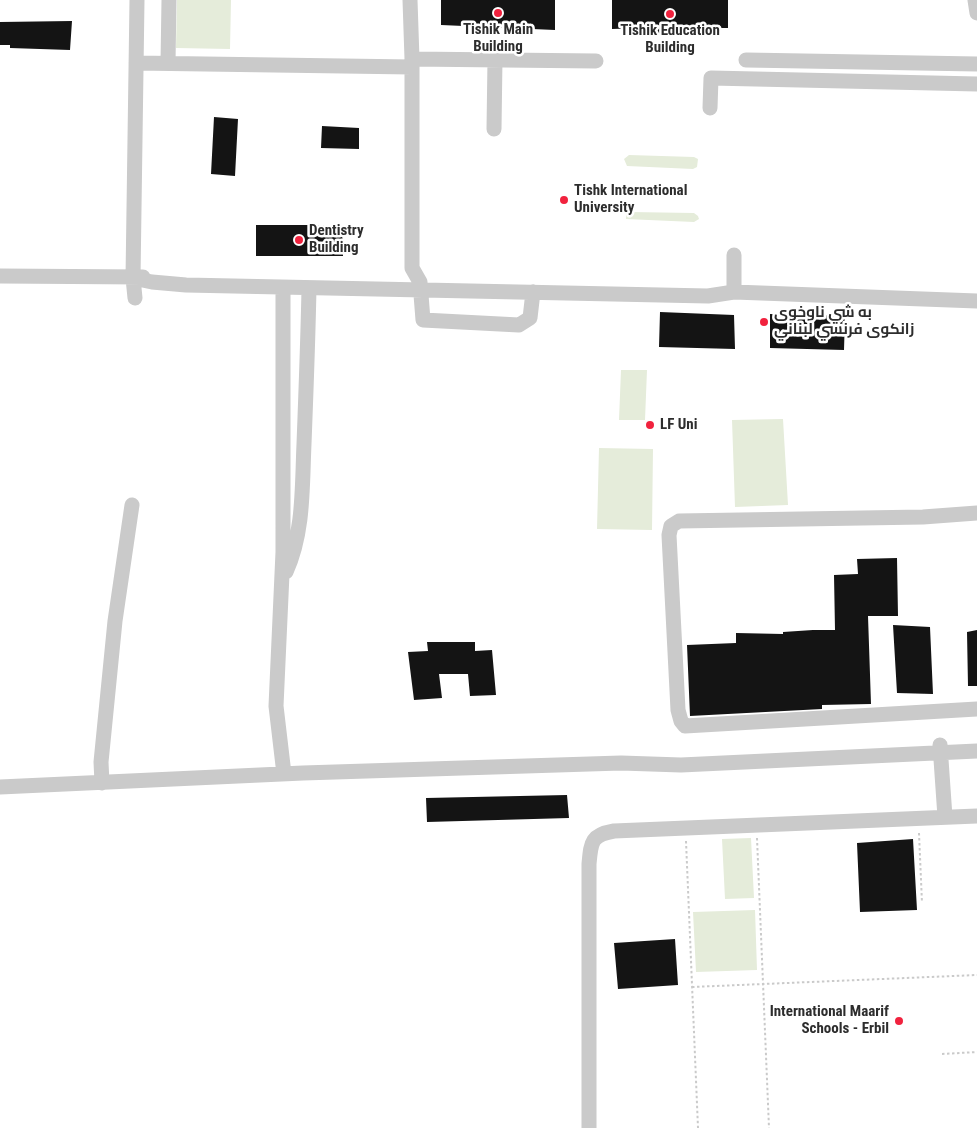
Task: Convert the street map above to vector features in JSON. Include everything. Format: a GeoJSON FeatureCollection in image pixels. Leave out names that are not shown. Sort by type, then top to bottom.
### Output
{"type":"FeatureCollection","features":[{"type":"Feature","properties":{"kind":"street"},"geometry":{"type":"LineString","coordinates":[[135,298],[133,278],[137,0]]}},
{"type":"Feature","properties":{"kind":"street"},"geometry":{"type":"LineString","coordinates":[[168,63],[169,0]]}},
{"type":"Feature","properties":{"kind":"street"},"geometry":{"type":"LineString","coordinates":[[410,0],[412,63],[412,268],[420,286],[423,320],[519,325],[530,318],[533,292]]}},
{"type":"Feature","properties":{"kind":"street"},"geometry":{"type":"LineString","coordinates":[[975,0],[977,13]]}},
{"type":"Feature","properties":{"kind":"street"},"geometry":{"type":"LineString","coordinates":[[136,63],[412,63],[495,59],[596,61]]}},
{"type":"Feature","properties":{"kind":"street"},"geometry":{"type":"LineString","coordinates":[[494,129],[495,59]]}},
{"type":"Feature","properties":{"kind":"street"},"geometry":{"type":"LineString","coordinates":[[710,108],[711,78],[972,84],[970,64],[746,60]]}},
{"type":"Feature","properties":{"kind":"street"},"geometry":{"type":"LineString","coordinates":[[734,255],[734,292]]}},
{"type":"Feature","properties":{"kind":"street"},"geometry":{"type":"LineString","coordinates":[[0,276],[186,277],[533,292],[708,296],[734,292]]}},
{"type":"Feature","properties":{"kind":"street"},"geometry":{"type":"LineString","coordinates":[[133,278],[173,284],[283,288],[420,286],[708,287],[734,292],[977,301]]}},
{"type":"Feature","properties":{"kind":"street"},"geometry":{"type":"LineString","coordinates":[[283,288],[282,582],[276,706],[284,774]]}},
{"type":"Feature","properties":{"kind":"street"},"geometry":{"type":"LineString","coordinates":[[282,582],[297,541],[301,501],[308,352],[308,288]]}},
{"type":"Feature","properties":{"kind":"street"},"geometry":{"type":"LineString","coordinates":[[102,783],[101,762],[115,621],[132,505]]}},
{"type":"Feature","properties":{"kind":"street"},"geometry":{"type":"LineString","coordinates":[[977,513],[923,516],[679,521],[671,526],[669,535],[678,710],[681,721],[685,726],[977,708]]}},
{"type":"Feature","properties":{"kind":"street"},"geometry":{"type":"LineString","coordinates":[[940,749],[977,743]]}},
{"type":"Feature","properties":{"kind":"street"},"geometry":{"type":"LineString","coordinates":[[0,787],[284,774],[621,763],[649,758],[680,756],[940,749],[977,751]]}},
{"type":"Feature","properties":{"kind":"street"},"geometry":{"type":"LineString","coordinates":[[940,749],[945,817]]}},
{"type":"Feature","properties":{"kind":"street"},"geometry":{"type":"LineString","coordinates":[[589,1128],[589,873],[591,843],[596,837],[614,831],[977,816]]}},
{"type":"Feature","properties":{"kind":"path"},"geometry":{"type":"LineString","coordinates":[[919,818],[922,903]]}},
{"type":"Feature","properties":{"kind":"path"},"geometry":{"type":"LineString","coordinates":[[756,826],[769,1128]]}},
{"type":"Feature","properties":{"kind":"path"},"geometry":{"type":"LineString","coordinates":[[685,828],[698,1128]]}},
{"type":"Feature","properties":{"kind":"path"},"geometry":{"type":"LineString","coordinates":[[692,987],[977,975]]}},
{"type":"Feature","properties":{"kind":"path"},"geometry":{"type":"LineString","coordinates":[[942,1054],[977,1052]]}},
{"type":"Feature","properties":{"kind":"green space"},"geometry":{"type":"Polygon","coordinates":[[[177,0],[231,0],[230,49],[176,48],[177,0]]]}},
{"type":"Feature","properties":{"kind":"green space"},"geometry":{"type":"Polygon","coordinates":[[[629,155],[694,157],[698,159],[697,167],[693,169],[627,166],[624,159],[629,155]]]}},
{"type":"Feature","properties":{"kind":"green space"},"geometry":{"type":"Polygon","coordinates":[[[630,212],[694,213],[699,219],[694,222],[626,219],[626,214],[630,212]]]}},
{"type":"Feature","properties":{"kind":"green space"},"geometry":{"type":"Polygon","coordinates":[[[621,370],[647,370],[645,420],[619,420],[621,370]]]}},
{"type":"Feature","properties":{"kind":"green space"},"geometry":{"type":"Polygon","coordinates":[[[783,419],[788,505],[735,507],[732,420],[783,419]]]}},
{"type":"Feature","properties":{"kind":"green space"},"geometry":{"type":"Polygon","coordinates":[[[599,448],[653,449],[652,530],[597,529],[599,448]]]}},
{"type":"Feature","properties":{"kind":"green space"},"geometry":{"type":"Polygon","coordinates":[[[751,838],[754,898],[725,899],[722,839],[751,838]]]}},
{"type":"Feature","properties":{"kind":"green space"},"geometry":{"type":"Polygon","coordinates":[[[755,910],[757,970],[696,972],[693,912],[755,910]]]}},
{"type":"Feature","properties":{"kind":"building","name":"Tishik Main Building"},"geometry":{"type":"Polygon","coordinates":[[[441,0],[555,0],[555,30],[441,25],[441,0]]]}},
{"type":"Feature","properties":{"kind":"building","name":"Tishik Education Building"},"geometry":{"type":"Polygon","coordinates":[[[612,0],[728,0],[728,28],[693,28],[693,34],[644,33],[644,28],[612,29],[612,0]]]}},
{"type":"Feature","properties":{"kind":"building"},"geometry":{"type":"Polygon","coordinates":[[[72,21],[70,50],[10,48],[10,45],[0,45],[0,22],[72,21]]]}},
{"type":"Feature","properties":{"kind":"building"},"geometry":{"type":"Polygon","coordinates":[[[214,117],[238,119],[235,176],[211,174],[214,117]]]}},
{"type":"Feature","properties":{"kind":"building"},"geometry":{"type":"Polygon","coordinates":[[[322,126],[359,128],[359,149],[321,148],[322,126]]]}},
{"type":"Feature","properties":{"kind":"building","name":"Dentistry Building"},"geometry":{"type":"Polygon","coordinates":[[[256,225],[342,225],[343,256],[256,256],[256,225]]]}},
{"type":"Feature","properties":{"kind":"building"},"geometry":{"type":"Polygon","coordinates":[[[660,312],[734,315],[735,349],[659,347],[660,312]]]}},
{"type":"Feature","properties":{"kind":"building"},"geometry":{"type":"Polygon","coordinates":[[[770,314],[845,316],[844,350],[770,348],[770,314]]]}},
{"type":"Feature","properties":{"kind":"building"},"geometry":{"type":"Polygon","coordinates":[[[897,558],[898,616],[868,616],[871,704],[822,705],[822,709],[690,716],[687,645],[736,643],[736,633],[783,634],[783,632],[835,630],[834,575],[858,574],[857,559],[897,558]]]}},
{"type":"Feature","properties":{"kind":"building"},"geometry":{"type":"Polygon","coordinates":[[[893,625],[930,627],[933,694],[897,693],[893,625]]]}},
{"type":"Feature","properties":{"kind":"building"},"geometry":{"type":"Polygon","coordinates":[[[977,630],[977,686],[968,686],[967,632],[977,630]]]}},
{"type":"Feature","properties":{"kind":"building"},"geometry":{"type":"Polygon","coordinates":[[[427,642],[475,642],[475,651],[492,650],[496,695],[470,696],[468,674],[439,674],[442,698],[414,700],[408,652],[428,651],[427,642]]]}},
{"type":"Feature","properties":{"kind":"building"},"geometry":{"type":"Polygon","coordinates":[[[567,795],[569,818],[427,822],[426,798],[567,795]]]}},
{"type":"Feature","properties":{"kind":"building"},"geometry":{"type":"Polygon","coordinates":[[[913,839],[917,910],[860,912],[857,843],[913,839]]]}},
{"type":"Feature","properties":{"kind":"building"},"geometry":{"type":"Polygon","coordinates":[[[675,939],[678,985],[618,989],[614,943],[675,939]]]}},
{"type":"Feature","properties":{"kind":"place","name":"Tishik Main Building"},"geometry":{"type":"Point","coordinates":[498,13]}},
{"type":"Feature","properties":{"kind":"place","name":"Tishik Education Building"},"geometry":{"type":"Point","coordinates":[670,14]}},
{"type":"Feature","properties":{"kind":"place","name":"Tishk International University"},"geometry":{"type":"Point","coordinates":[564,200]}},
{"type":"Feature","properties":{"kind":"place","name":"Dentistry Building"},"geometry":{"type":"Point","coordinates":[299,240]}},
{"type":"Feature","properties":{"kind":"place","name":"به شي ناوخوى زانكوى فرنسي لبناني"},"geometry":{"type":"Point","coordinates":[764,322]}},
{"type":"Feature","properties":{"kind":"place","name":"LF Uni"},"geometry":{"type":"Point","coordinates":[650,425]}},
{"type":"Feature","properties":{"kind":"place","name":"International Maarif Schools - Erbil"},"geometry":{"type":"Point","coordinates":[899,1021]}}]}
